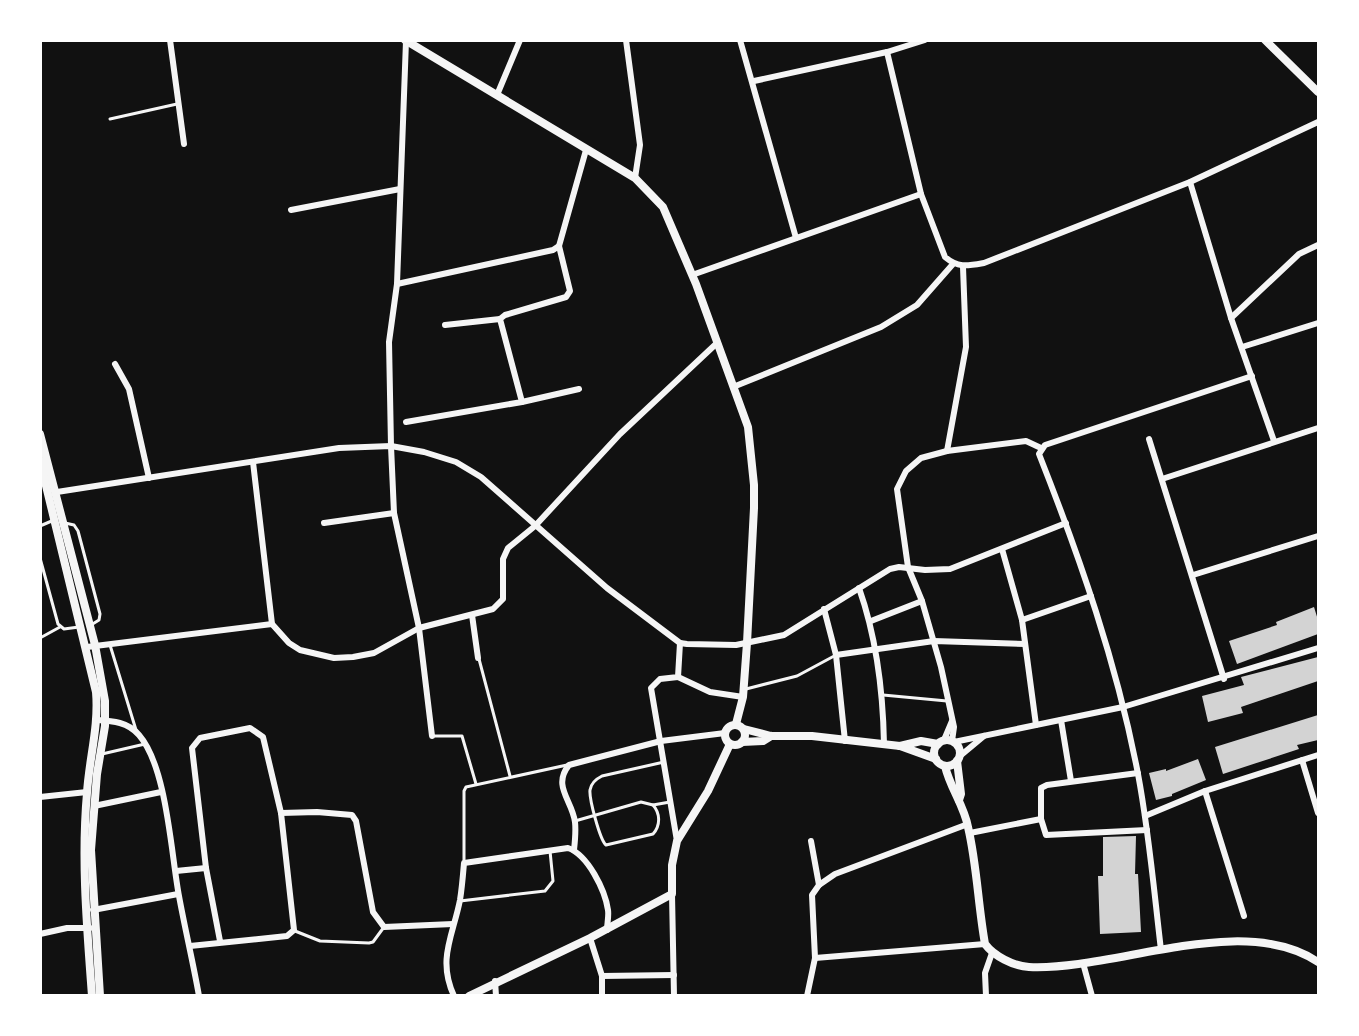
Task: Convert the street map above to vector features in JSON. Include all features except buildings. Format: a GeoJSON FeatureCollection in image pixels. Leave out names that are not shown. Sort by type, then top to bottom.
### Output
{"type":"FeatureCollection","features":[{"type":"Feature","properties":{"kind":"street"},"geometry":{"type":"LineString","coordinates":[[170,40],[184,144]]}},
{"type":"Feature","properties":{"kind":"street"},"geometry":{"type":"LineString","coordinates":[[496,95],[520,40]]}},
{"type":"Feature","properties":{"kind":"street"},"geometry":{"type":"LineString","coordinates":[[626,40],[640,145],[635,178]]}},
{"type":"Feature","properties":{"kind":"street"},"geometry":{"type":"LineString","coordinates":[[740,40],[754,81],[796,238]]}},
{"type":"Feature","properties":{"kind":"street"},"geometry":{"type":"LineString","coordinates":[[754,81],[887,52],[925,40]]}},
{"type":"Feature","properties":{"kind":"street"},"geometry":{"type":"LineString","coordinates":[[1265,40],[1318,92]]}},
{"type":"Feature","properties":{"kind":"street"},"geometry":{"type":"LineString","coordinates":[[432,736],[419,628],[394,513],[391,446],[389,342],[397,284],[406,41],[635,178],[663,207],[692,275],[748,427],[754,485],[747,643],[740,727],[745,736],[736,746],[730,744],[725,733]]}},
{"type":"Feature","properties":{"kind":"street"},"geometry":{"type":"LineString","coordinates":[[887,52],[921,194],[945,257],[953,264],[963,267],[984,263],[1190,182],[1318,122]]}},
{"type":"Feature","properties":{"kind":"street"},"geometry":{"type":"LineString","coordinates":[[445,325],[500,320],[505,315],[566,297],[570,291],[570,283],[559,246],[586,150]]}},
{"type":"Feature","properties":{"kind":"street"},"geometry":{"type":"LineString","coordinates":[[1190,182],[1231,318],[1274,441]]}},
{"type":"Feature","properties":{"kind":"street"},"geometry":{"type":"LineString","coordinates":[[291,210],[400,189]]}},
{"type":"Feature","properties":{"kind":"street"},"geometry":{"type":"LineString","coordinates":[[692,275],[921,194]]}},
{"type":"Feature","properties":{"kind":"street"},"geometry":{"type":"LineString","coordinates":[[1231,318],[1299,254],[1318,245]]}},
{"type":"Feature","properties":{"kind":"street"},"geometry":{"type":"LineString","coordinates":[[397,284],[553,250],[559,246]]}},
{"type":"Feature","properties":{"kind":"street"},"geometry":{"type":"LineString","coordinates":[[733,387],[881,327],[917,305],[953,264]]}},
{"type":"Feature","properties":{"kind":"street"},"geometry":{"type":"LineString","coordinates":[[947,451],[966,347],[963,267]]}},
{"type":"Feature","properties":{"kind":"street"},"geometry":{"type":"LineString","coordinates":[[500,320],[522,402]]}},
{"type":"Feature","properties":{"kind":"street"},"geometry":{"type":"LineString","coordinates":[[1242,347],[1318,324]]}},
{"type":"Feature","properties":{"kind":"street"},"geometry":{"type":"LineString","coordinates":[[253,462],[272,624],[289,643],[300,650],[334,658],[374,653],[419,628],[494,609],[499,604],[504,591],[505,554],[535,526],[620,434],[717,343]]}},
{"type":"Feature","properties":{"kind":"street"},"geometry":{"type":"LineString","coordinates":[[115,364],[129,389],[149,478]]}},
{"type":"Feature","properties":{"kind":"street"},"geometry":{"type":"LineString","coordinates":[[1040,451],[1252,376]]}},
{"type":"Feature","properties":{"kind":"street"},"geometry":{"type":"LineString","coordinates":[[406,422],[522,402],[579,389]]}},
{"type":"Feature","properties":{"kind":"street"},"geometry":{"type":"LineString","coordinates":[[1162,479],[1318,428]]}},
{"type":"Feature","properties":{"kind":"street"},"geometry":{"type":"LineString","coordinates":[[40,434],[53,493],[56,519],[105,701],[87,792],[85,844],[91,928],[92,996]]}},
{"type":"Feature","properties":{"kind":"street"},"geometry":{"type":"LineString","coordinates":[[1149,439],[1224,679]]}},
{"type":"Feature","properties":{"kind":"street"},"geometry":{"type":"LineString","coordinates":[[947,742],[952,721],[934,640],[908,567],[897,489],[906,471],[921,458],[947,451],[1026,441],[1040,451],[1091,596],[1123,707],[1145,816],[1161,950]]}},
{"type":"Feature","properties":{"kind":"street"},"geometry":{"type":"LineString","coordinates":[[53,493],[339,448],[391,446],[424,452],[456,462],[481,477],[607,588],[680,642],[699,645],[747,643],[784,635],[890,570],[908,567],[950,569],[1066,523]]}},
{"type":"Feature","properties":{"kind":"street"},"geometry":{"type":"LineString","coordinates":[[40,461],[65,523],[86,626]]}},
{"type":"Feature","properties":{"kind":"street"},"geometry":{"type":"LineString","coordinates":[[324,523],[394,513]]}},
{"type":"Feature","properties":{"kind":"street"},"geometry":{"type":"LineString","coordinates":[[1193,575],[1318,536]]}},
{"type":"Feature","properties":{"kind":"street"},"geometry":{"type":"LineString","coordinates":[[1002,549],[1022,620],[1036,725]]}},
{"type":"Feature","properties":{"kind":"street"},"geometry":{"type":"LineString","coordinates":[[859,588],[871,621],[876,648],[883,695],[884,744]]}},
{"type":"Feature","properties":{"kind":"street"},"geometry":{"type":"LineString","coordinates":[[1022,620],[1091,596]]}},
{"type":"Feature","properties":{"kind":"street"},"geometry":{"type":"LineString","coordinates":[[871,621],[922,601]]}},
{"type":"Feature","properties":{"kind":"street"},"geometry":{"type":"LineString","coordinates":[[824,609],[836,655],[845,741]]}},
{"type":"Feature","properties":{"kind":"street"},"geometry":{"type":"LineString","coordinates":[[472,615],[478,658]]}},
{"type":"Feature","properties":{"kind":"street"},"geometry":{"type":"LineString","coordinates":[[91,646],[272,624]]}},
{"type":"Feature","properties":{"kind":"street"},"geometry":{"type":"LineString","coordinates":[[836,655],[934,640],[1025,644]]}},
{"type":"Feature","properties":{"kind":"street"},"geometry":{"type":"LineString","coordinates":[[678,677],[680,642]]}},
{"type":"Feature","properties":{"kind":"street"},"geometry":{"type":"LineString","coordinates":[[900,746],[921,741],[947,742],[984,736],[1123,707],[1224,679],[1318,648]]}},
{"type":"Feature","properties":{"kind":"street"},"geometry":{"type":"LineString","coordinates":[[677,841],[651,688],[660,679],[678,677],[710,692],[743,693]]}},
{"type":"Feature","properties":{"kind":"street"},"geometry":{"type":"LineString","coordinates":[[101,720],[117,722],[136,732],[145,744],[161,792],[176,871],[178,894],[199,996]]}},
{"type":"Feature","properties":{"kind":"street"},"geometry":{"type":"LineString","coordinates":[[100,996],[91,928],[93,910],[91,850],[101,720]]}},
{"type":"Feature","properties":{"kind":"street"},"geometry":{"type":"LineString","coordinates":[[1061,720],[1071,781]]}},
{"type":"Feature","properties":{"kind":"street"},"geometry":{"type":"LineString","coordinates":[[725,733],[729,726],[771,736],[812,736],[884,744],[900,746],[936,759],[945,766],[952,790],[959,800],[968,824],[985,944],[992,953],[1027,967],[1083,963],[1161,950],[1231,942],[1261,942],[1286,947],[1318,962]]}},
{"type":"Feature","properties":{"kind":"street"},"geometry":{"type":"LineString","coordinates":[[190,946],[220,941],[286,936],[294,930],[281,813],[263,737],[250,728],[200,738],[195,741],[192,756],[206,868],[220,941]]}},
{"type":"Feature","properties":{"kind":"street"},"geometry":{"type":"LineString","coordinates":[[574,850],[575,821],[561,781],[569,765],[661,741],[725,733]]}},
{"type":"Feature","properties":{"kind":"street"},"geometry":{"type":"LineString","coordinates":[[742,742],[763,741],[771,736]]}},
{"type":"Feature","properties":{"kind":"street"},"geometry":{"type":"LineString","coordinates":[[945,766],[958,759],[984,736]]}},
{"type":"Feature","properties":{"kind":"street"},"geometry":{"type":"LineString","coordinates":[[947,742],[960,750],[958,759],[961,794],[959,800]]}},
{"type":"Feature","properties":{"kind":"street"},"geometry":{"type":"LineString","coordinates":[[936,759],[935,748],[947,742]]}},
{"type":"Feature","properties":{"kind":"street"},"geometry":{"type":"LineString","coordinates":[[674,996],[672,865],[677,841],[708,791],[730,744]]}},
{"type":"Feature","properties":{"kind":"street"},"geometry":{"type":"LineString","coordinates":[[1145,816],[1205,791],[1318,755]]}},
{"type":"Feature","properties":{"kind":"street"},"geometry":{"type":"LineString","coordinates":[[1302,760],[1318,813]]}},
{"type":"Feature","properties":{"kind":"street"},"geometry":{"type":"LineString","coordinates":[[1138,773],[1071,781],[1041,788],[1041,819],[1046,835],[1147,830]]}},
{"type":"Feature","properties":{"kind":"street"},"geometry":{"type":"LineString","coordinates":[[1205,791],[1244,916]]}},
{"type":"Feature","properties":{"kind":"street"},"geometry":{"type":"LineString","coordinates":[[40,797],[87,792]]}},
{"type":"Feature","properties":{"kind":"street"},"geometry":{"type":"LineString","coordinates":[[94,806],[161,792]]}},
{"type":"Feature","properties":{"kind":"street"},"geometry":{"type":"LineString","coordinates":[[281,813],[317,812],[352,815],[356,821],[373,912],[384,927],[453,924]]}},
{"type":"Feature","properties":{"kind":"street"},"geometry":{"type":"LineString","coordinates":[[970,833],[1041,819]]}},
{"type":"Feature","properties":{"kind":"street"},"geometry":{"type":"LineString","coordinates":[[807,996],[815,958],[812,895],[819,885],[835,874],[968,824]]}},
{"type":"Feature","properties":{"kind":"street"},"geometry":{"type":"LineString","coordinates":[[811,841],[819,885]]}},
{"type":"Feature","properties":{"kind":"street"},"geometry":{"type":"LineString","coordinates":[[454,996],[448,981],[445,955],[460,901],[464,863],[568,848],[574,850],[586,862],[604,897],[609,911],[607,930]]}},
{"type":"Feature","properties":{"kind":"street"},"geometry":{"type":"LineString","coordinates":[[176,871],[206,868]]}},
{"type":"Feature","properties":{"kind":"street"},"geometry":{"type":"LineString","coordinates":[[93,910],[178,894]]}},
{"type":"Feature","properties":{"kind":"street"},"geometry":{"type":"LineString","coordinates":[[469,996],[495,981],[607,930],[672,894]]}},
{"type":"Feature","properties":{"kind":"street"},"geometry":{"type":"LineString","coordinates":[[40,934],[68,928],[91,928]]}},
{"type":"Feature","properties":{"kind":"street"},"geometry":{"type":"LineString","coordinates":[[590,938],[602,976],[602,996]]}},
{"type":"Feature","properties":{"kind":"street"},"geometry":{"type":"LineString","coordinates":[[815,958],[985,944]]}},
{"type":"Feature","properties":{"kind":"street"},"geometry":{"type":"LineString","coordinates":[[986,996],[985,973],[992,953]]}},
{"type":"Feature","properties":{"kind":"street"},"geometry":{"type":"LineString","coordinates":[[1083,963],[1092,996]]}},
{"type":"Feature","properties":{"kind":"street"},"geometry":{"type":"LineString","coordinates":[[602,976],[674,975]]}},
{"type":"Feature","properties":{"kind":"street"},"geometry":{"type":"LineString","coordinates":[[495,981],[496,996]]}},
{"type":"Feature","properties":{"kind":"lane"},"geometry":{"type":"LineString","coordinates":[[110,119],[179,104]]}},
{"type":"Feature","properties":{"kind":"lane"},"geometry":{"type":"LineString","coordinates":[[40,526],[56,519]]}},
{"type":"Feature","properties":{"kind":"lane"},"geometry":{"type":"LineString","coordinates":[[40,638],[60,627],[86,626],[97,623],[100,614],[78,531],[74,525],[65,523]]}},
{"type":"Feature","properties":{"kind":"lane"},"geometry":{"type":"LineString","coordinates":[[40,558],[60,627]]}},
{"type":"Feature","properties":{"kind":"lane"},"geometry":{"type":"LineString","coordinates":[[109,643],[136,732]]}},
{"type":"Feature","properties":{"kind":"lane"},"geometry":{"type":"LineString","coordinates":[[743,693],[796,676],[836,655]]}},
{"type":"Feature","properties":{"kind":"lane"},"geometry":{"type":"LineString","coordinates":[[478,658],[510,776]]}},
{"type":"Feature","properties":{"kind":"lane"},"geometry":{"type":"LineString","coordinates":[[883,695],[948,701]]}},
{"type":"Feature","properties":{"kind":"lane"},"geometry":{"type":"LineString","coordinates":[[432,736],[459,734],[463,739],[476,784]]}},
{"type":"Feature","properties":{"kind":"lane"},"geometry":{"type":"LineString","coordinates":[[100,754],[145,744]]}},
{"type":"Feature","properties":{"kind":"lane"},"geometry":{"type":"LineString","coordinates":[[653,805],[659,820],[653,834],[610,846],[600,839],[590,793],[594,781],[602,776],[665,761]]}},
{"type":"Feature","properties":{"kind":"lane"},"geometry":{"type":"LineString","coordinates":[[464,863],[464,791],[476,784],[569,765]]}},
{"type":"Feature","properties":{"kind":"lane"},"geometry":{"type":"LineString","coordinates":[[575,821],[640,802],[653,805],[670,802]]}},
{"type":"Feature","properties":{"kind":"lane"},"geometry":{"type":"LineString","coordinates":[[460,901],[545,891],[553,881],[550,851]]}},
{"type":"Feature","properties":{"kind":"lane"},"geometry":{"type":"LineString","coordinates":[[294,930],[320,941],[369,943],[384,927]]}}]}
